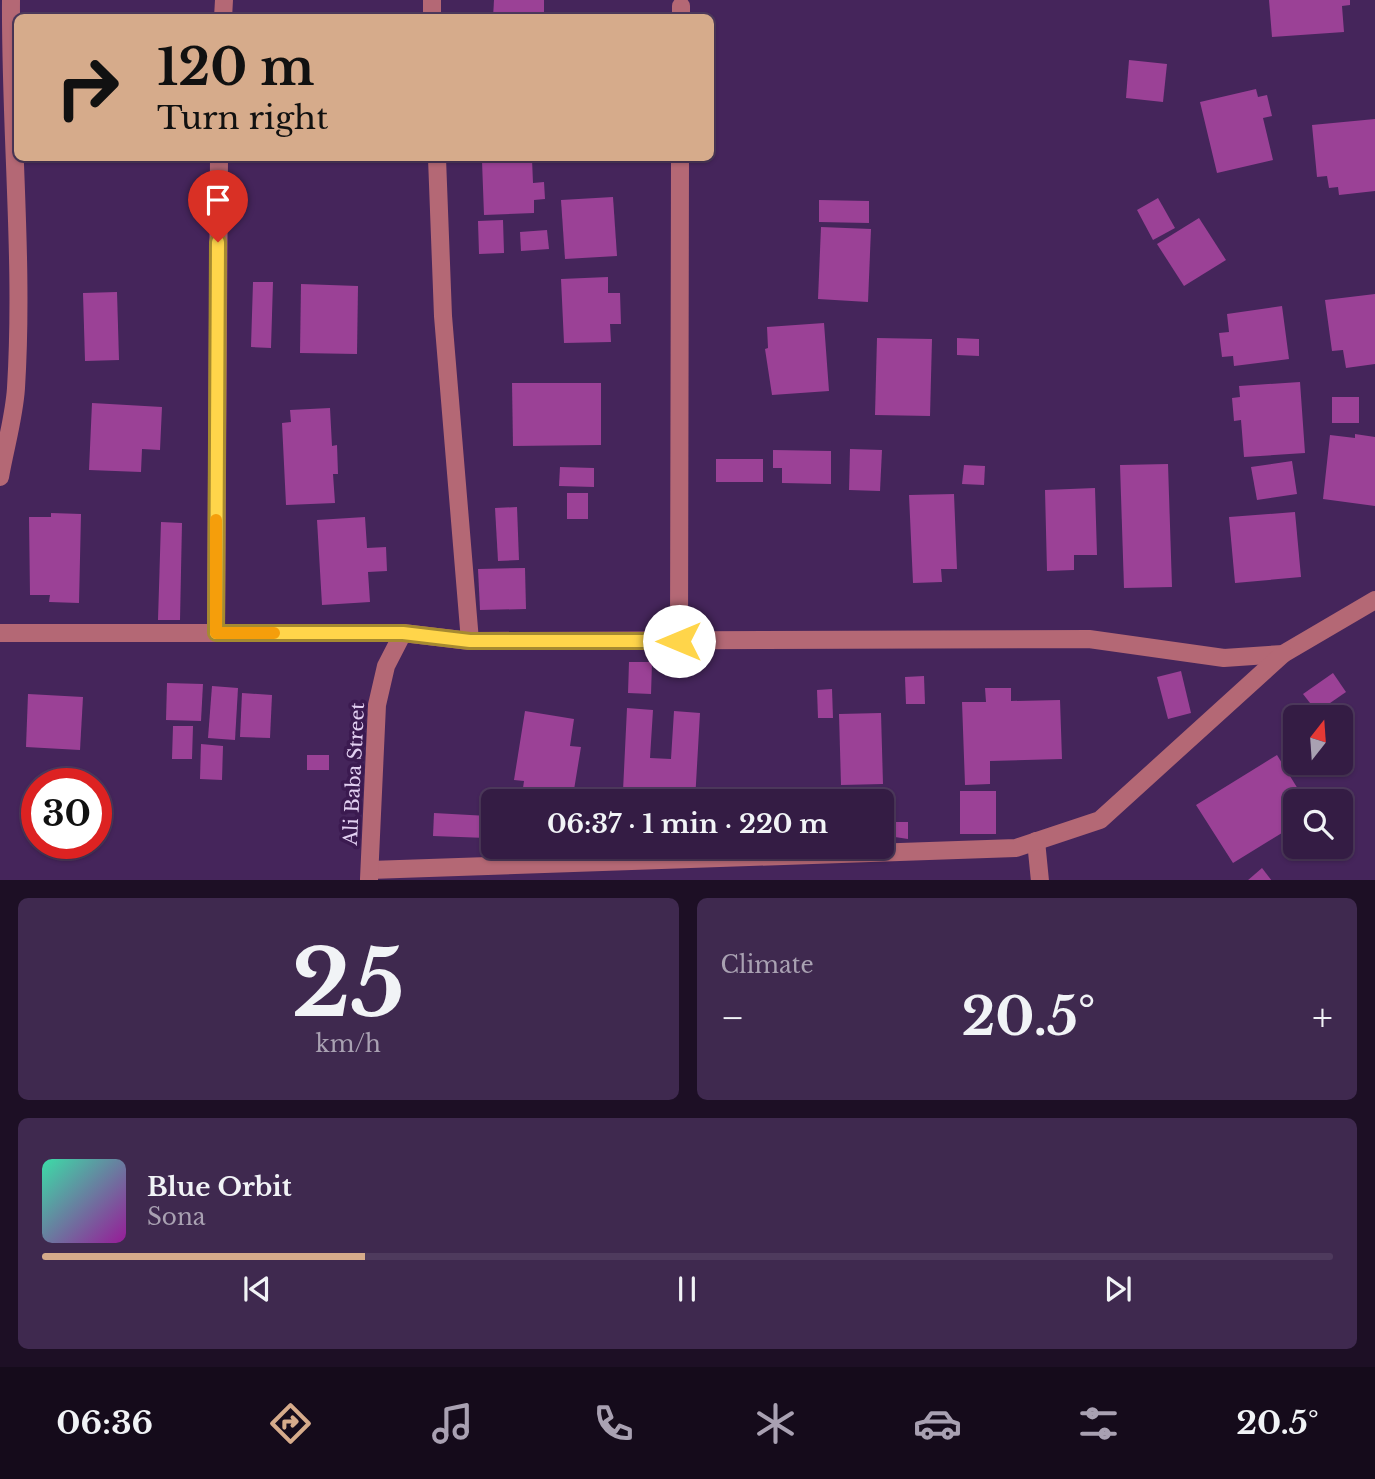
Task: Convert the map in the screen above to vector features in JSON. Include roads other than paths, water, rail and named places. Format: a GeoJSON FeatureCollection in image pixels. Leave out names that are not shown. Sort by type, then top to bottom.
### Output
{"type":"FeatureCollection","features":[{"type":"Feature","properties":{"kind":"street"},"geometry":{"type":"LineString","coordinates":[[0,477],[16,390],[17,248],[10,99],[11,0]]}},
{"type":"Feature","properties":{"kind":"street"},"geometry":{"type":"LineString","coordinates":[[216,633],[219,161]]}},
{"type":"Feature","properties":{"kind":"street"},"geometry":{"type":"LineString","coordinates":[[437,161],[443,316],[470,641]]}},
{"type":"Feature","properties":{"kind":"street"},"geometry":{"type":"LineString","coordinates":[[679,641],[680,161]]}},
{"type":"Feature","properties":{"kind":"street"},"geometry":{"type":"LineString","coordinates":[[370,875],[1016,848],[1100,820],[1283,654],[1375,600]]}},
{"type":"Feature","properties":{"kind":"street"},"geometry":{"type":"LineString","coordinates":[[0,633],[403,633],[470,641],[1089,639],[1224,659],[1283,654]]}},
{"type":"Feature","properties":{"kind":"street","name":"Ali Baba Street"},"geometry":{"type":"LineString","coordinates":[[370,875],[377,705],[386,666],[403,633]]}},
{"type":"Feature","properties":{"kind":"street"},"geometry":{"type":"LineString","coordinates":[[1036,841],[1040,880]]}}]}
